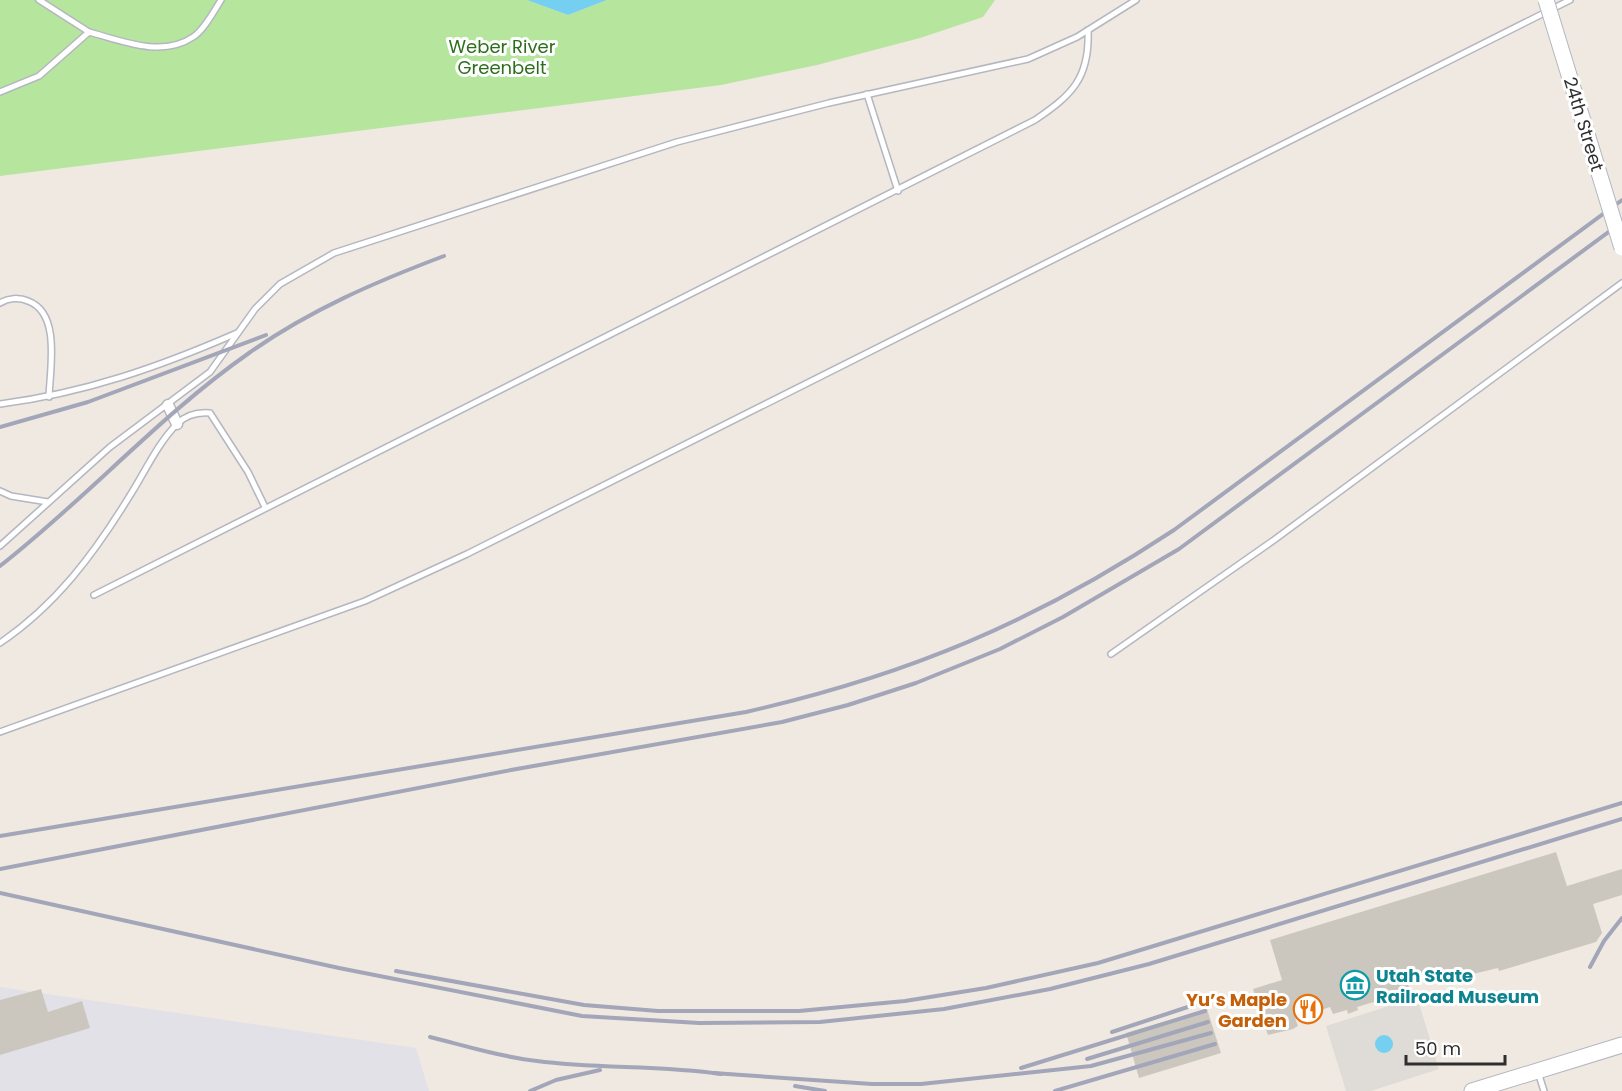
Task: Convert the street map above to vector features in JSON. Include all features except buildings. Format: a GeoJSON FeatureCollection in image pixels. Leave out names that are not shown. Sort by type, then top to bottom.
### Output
{"type":"FeatureCollection","features":[{"type":"Feature","properties":{"kind":"main road","name":"24th Street"},"geometry":{"type":"LineString","coordinates":[[1546,0],[1622,248]]}},
{"type":"Feature","properties":{"kind":"main road"},"geometry":{"type":"LineString","coordinates":[[1472,1091],[1622,1045]]}},
{"type":"Feature","properties":{"kind":"street"},"geometry":{"type":"LineString","coordinates":[[168,405],[177,424]]}},
{"type":"Feature","properties":{"kind":"lane"},"geometry":{"type":"LineString","coordinates":[[39,0],[89,33],[149,48],[172,46],[195,37],[221,0]]}},
{"type":"Feature","properties":{"kind":"lane"},"geometry":{"type":"LineString","coordinates":[[0,546],[110,447],[210,372],[255,309],[280,284],[334,253],[677,142],[867,94],[1028,59],[1088,30],[1136,0]]}},
{"type":"Feature","properties":{"kind":"lane"},"geometry":{"type":"LineString","coordinates":[[0,732],[365,601],[457,559],[1570,0]]}},
{"type":"Feature","properties":{"kind":"lane"},"geometry":{"type":"LineString","coordinates":[[94,595],[1035,120],[1063,101],[1082,76],[1089,52],[1088,30]]}},
{"type":"Feature","properties":{"kind":"lane"},"geometry":{"type":"LineString","coordinates":[[0,92],[39,76],[89,33]]}},
{"type":"Feature","properties":{"kind":"lane"},"geometry":{"type":"LineString","coordinates":[[867,94],[898,191]]}},
{"type":"Feature","properties":{"kind":"lane"},"geometry":{"type":"LineString","coordinates":[[1111,654],[1274,540],[1622,283]]}},
{"type":"Feature","properties":{"kind":"lane"},"geometry":{"type":"LineString","coordinates":[[0,303],[7,299],[26,300],[41,308],[48,323],[49,397]]}},
{"type":"Feature","properties":{"kind":"lane"},"geometry":{"type":"LineString","coordinates":[[0,404],[49,397],[119,380],[238,332]]}},
{"type":"Feature","properties":{"kind":"lane"},"geometry":{"type":"LineString","coordinates":[[0,643],[51,601],[73,577],[100,544],[177,424],[198,412],[210,413],[248,472],[265,507]]}},
{"type":"Feature","properties":{"kind":"lane"},"geometry":{"type":"LineString","coordinates":[[0,491],[11,496],[48,502]]}},
{"type":"Feature","properties":{"kind":"lane"},"geometry":{"type":"LineString","coordinates":[[1538,1071],[1544,1091]]}},
{"type":"Feature","properties":{"kind":"shaded area"},"geometry":{"type":"Polygon","coordinates":[[[0,987],[416,1048],[429,1091],[0,1091],[0,987]]]}},
{"type":"Feature","properties":{"kind":"shaded area"},"geometry":{"type":"Polygon","coordinates":[[[1417,997],[1439,1069],[1371,1091],[1346,1091],[1326,1026],[1417,997]]]}},
{"type":"Feature","properties":{"kind":"green space","name":"Weber River Greenbelt"},"geometry":{"type":"Polygon","coordinates":[[[0,0],[527,0],[568,15],[607,0],[995,0],[983,17],[920,38],[817,65],[721,85],[0,176],[0,0]]]}},
{"type":"Feature","properties":{"kind":"water"},"geometry":{"type":"Polygon","coordinates":[[[527,0],[607,0],[568,15],[527,0]]]}},
{"type":"Feature","properties":{"kind":"water"},"geometry":{"type":"Polygon","coordinates":[[[1384,1035],[1390,1038],[1393,1044],[1390,1050],[1384,1053],[1378,1050],[1375,1044],[1378,1038],[1384,1035]]]}},
{"type":"Feature","properties":{"kind":"railway"},"geometry":{"type":"LineString","coordinates":[[0,836],[746,712],[862,681],[969,642],[1071,592],[1174,530],[1622,200]]}},
{"type":"Feature","properties":{"kind":"railway"},"geometry":{"type":"LineString","coordinates":[[0,869],[511,770],[782,722],[848,705],[916,683],[1000,649],[1063,617],[1179,549],[1622,222]]}},
{"type":"Feature","properties":{"kind":"railway"},"geometry":{"type":"LineString","coordinates":[[0,566],[63,513],[184,403],[249,353],[319,310],[393,276],[444,256]]}},
{"type":"Feature","properties":{"kind":"railway"},"geometry":{"type":"LineString","coordinates":[[0,427],[88,402],[266,335]]}},
{"type":"Feature","properties":{"kind":"railway"},"geometry":{"type":"LineString","coordinates":[[396,971],[584,1005],[658,1011],[799,1011],[905,1001],[986,988],[1098,963],[1622,803]]}},
{"type":"Feature","properties":{"kind":"railway"},"geometry":{"type":"LineString","coordinates":[[0,893],[339,968],[582,1016],[699,1023],[820,1022],[944,1009],[1050,989],[1149,964],[1622,819]]}},
{"type":"Feature","properties":{"kind":"railway"},"geometry":{"type":"LineString","coordinates":[[1590,967],[1604,941],[1622,918]]}},
{"type":"Feature","properties":{"kind":"railway"},"geometry":{"type":"LineString","coordinates":[[1112,1032],[1212,999]]}},
{"type":"Feature","properties":{"kind":"railway"},"geometry":{"type":"LineString","coordinates":[[1021,1068],[1205,1011]]}},
{"type":"Feature","properties":{"kind":"railway"},"geometry":{"type":"LineString","coordinates":[[1087,1059],[1208,1022]]}},
{"type":"Feature","properties":{"kind":"railway"},"geometry":{"type":"LineString","coordinates":[[713,1073],[872,1084],[921,1084],[1091,1066],[1211,1033]]}},
{"type":"Feature","properties":{"kind":"railway"},"geometry":{"type":"LineString","coordinates":[[430,1037],[497,1054],[537,1061],[721,1074]]}},
{"type":"Feature","properties":{"kind":"railway"},"geometry":{"type":"LineString","coordinates":[[1055,1091],[1215,1044]]}},
{"type":"Feature","properties":{"kind":"railway"},"geometry":{"type":"LineString","coordinates":[[530,1091],[556,1080],[600,1070]]}},
{"type":"Feature","properties":{"kind":"railway"},"geometry":{"type":"LineString","coordinates":[[795,1086],[825,1091]]}},
{"type":"Feature","properties":{"kind":"place","name":"Utah State Railroad Museum"},"geometry":{"type":"Point","coordinates":[1355,985]}},
{"type":"Feature","properties":{"kind":"place","name":"Yu’s Maple Garden"},"geometry":{"type":"Point","coordinates":[1308,1009]}}]}
